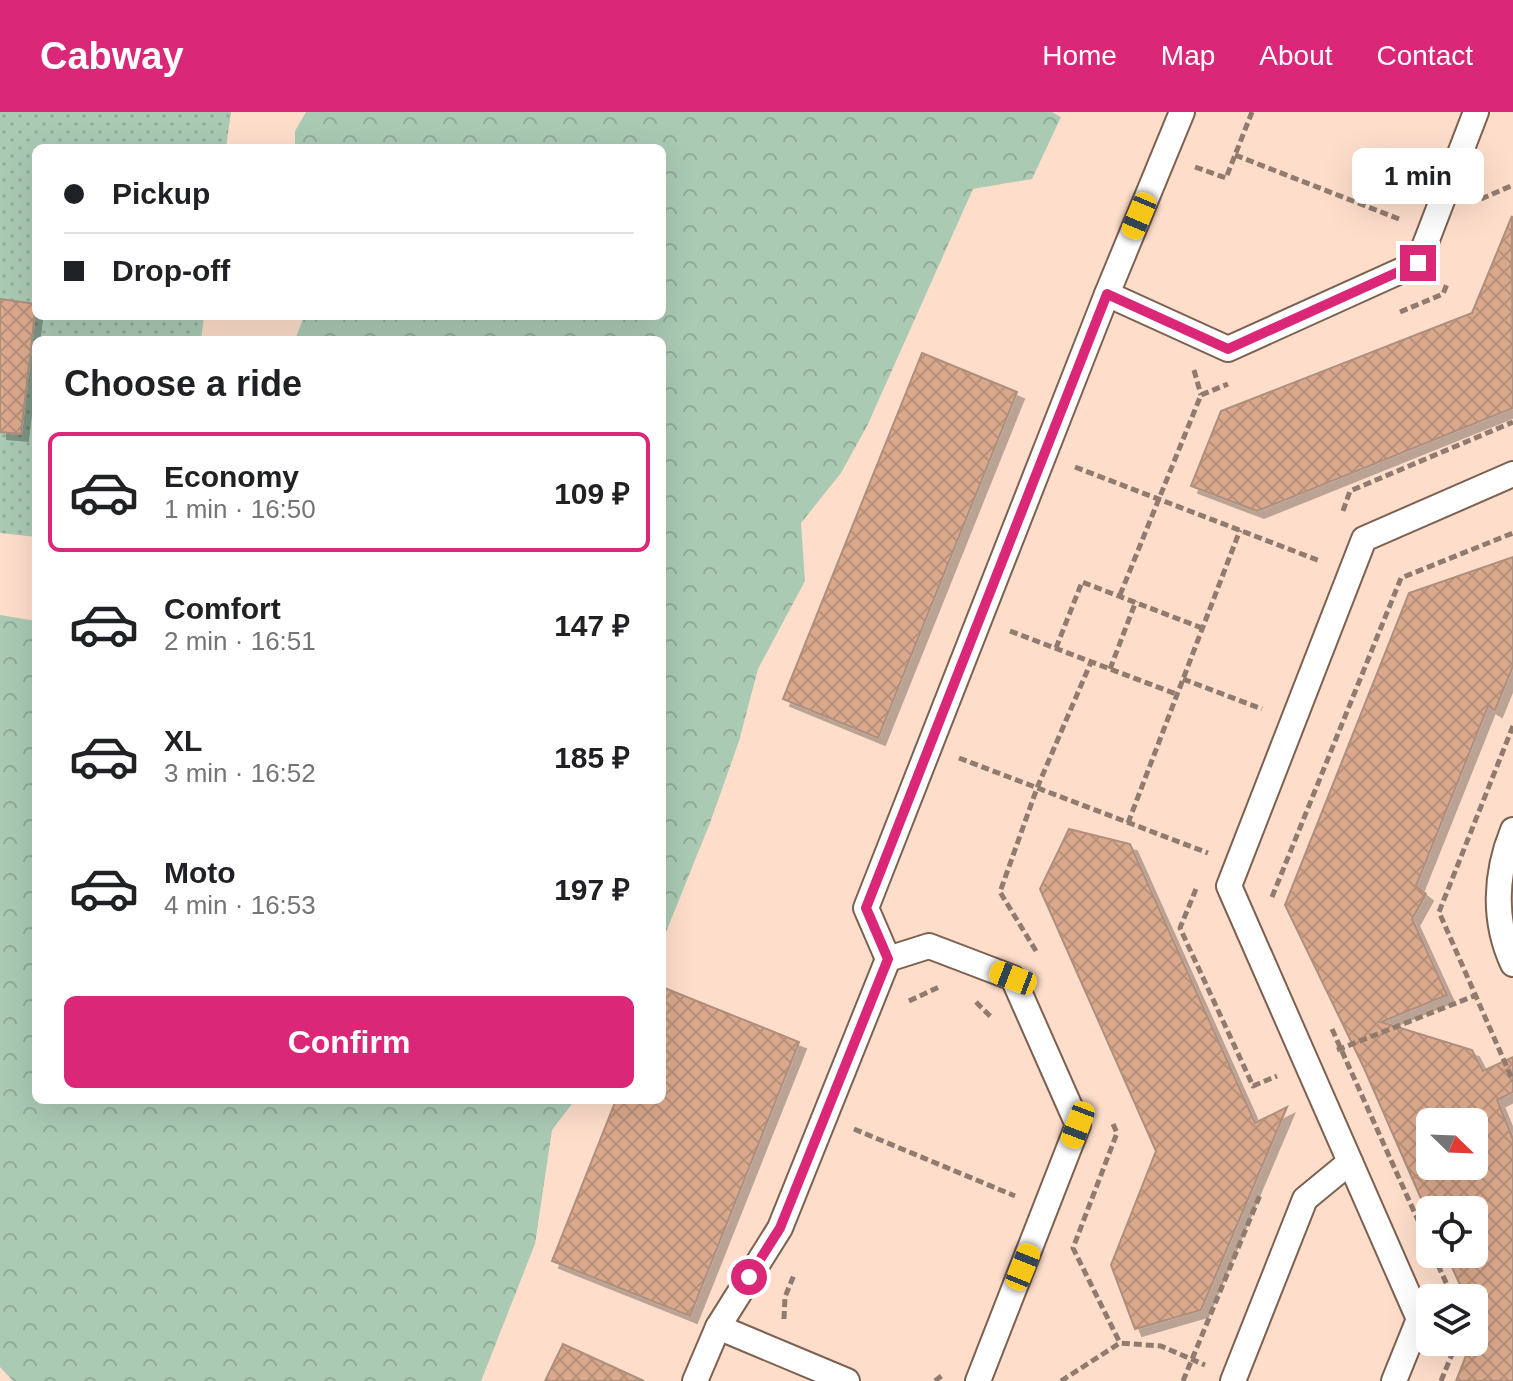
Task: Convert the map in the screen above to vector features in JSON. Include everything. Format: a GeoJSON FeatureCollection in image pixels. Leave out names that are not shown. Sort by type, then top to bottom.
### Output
{"type":"FeatureCollection","features":[{"type":"Feature","properties":{"kind":"lane"},"geometry":{"type":"LineString","coordinates":[[695,1381],[718,1327],[780,1228],[888,959],[866,908],[1043,455],[1182,112]]}},
{"type":"Feature","properties":{"kind":"lane"},"geometry":{"type":"LineString","coordinates":[[1107,294],[1228,349],[1418,263],[1476,112]]}},
{"type":"Feature","properties":{"kind":"lane"},"geometry":{"type":"LineString","coordinates":[[1394,1381],[1419,1319],[1229,886],[1364,539],[1513,474]]}},
{"type":"Feature","properties":{"kind":"lane"},"geometry":{"type":"LineString","coordinates":[[1513,830],[1504,852],[1496,910],[1513,964]]}},
{"type":"Feature","properties":{"kind":"lane"},"geometry":{"type":"LineString","coordinates":[[888,959],[929,946],[1013,978],[1078,1125],[978,1381]]}},
{"type":"Feature","properties":{"kind":"lane"},"geometry":{"type":"LineString","coordinates":[[1233,1379],[1305,1199],[1350,1162]]}},
{"type":"Feature","properties":{"kind":"lane"},"geometry":{"type":"LineString","coordinates":[[718,1327],[847,1381]]}},
{"type":"Feature","properties":{"kind":"path"},"geometry":{"type":"LineString","coordinates":[[1235,155],[1400,220]]}},
{"type":"Feature","properties":{"kind":"path"},"geometry":{"type":"LineString","coordinates":[[1475,212],[1486,185]]}},
{"type":"Feature","properties":{"kind":"path"},"geometry":{"type":"LineString","coordinates":[[1481,199],[1513,185]]}},
{"type":"Feature","properties":{"kind":"path"},"geometry":{"type":"LineString","coordinates":[[1394,233],[1405,206]]}},
{"type":"Feature","properties":{"kind":"path"},"geometry":{"type":"LineString","coordinates":[[1386,318],[1443,294],[1448,281]]}},
{"type":"Feature","properties":{"kind":"path"},"geometry":{"type":"LineString","coordinates":[[1120,595],[1201,395],[1194,367],[1181,362]]}},
{"type":"Feature","properties":{"kind":"path"},"geometry":{"type":"LineString","coordinates":[[1201,395],[1230,383]]}},
{"type":"Feature","properties":{"kind":"path"},"geometry":{"type":"LineString","coordinates":[[1340,520],[1350,491],[1513,422]]}},
{"type":"Feature","properties":{"kind":"path"},"geometry":{"type":"LineString","coordinates":[[1043,455],[1323,562]]}},
{"type":"Feature","properties":{"kind":"path"},"geometry":{"type":"LineString","coordinates":[[1128,823],[1240,530]]}},
{"type":"Feature","properties":{"kind":"path"},"geometry":{"type":"LineString","coordinates":[[1271,901],[1401,578],[1513,533]]}},
{"type":"Feature","properties":{"kind":"path"},"geometry":{"type":"LineString","coordinates":[[1318,577],[1329,548]]}},
{"type":"Feature","properties":{"kind":"path"},"geometry":{"type":"LineString","coordinates":[[1056,648],[1082,582],[1202,628]]}},
{"type":"Feature","properties":{"kind":"path"},"geometry":{"type":"LineString","coordinates":[[1110,669],[1136,601]]}},
{"type":"Feature","properties":{"kind":"path"},"geometry":{"type":"LineString","coordinates":[[1007,629],[1177,694]]}},
{"type":"Feature","properties":{"kind":"path"},"geometry":{"type":"LineString","coordinates":[[1041,959],[1000,892],[1037,788],[1091,662]]}},
{"type":"Feature","properties":{"kind":"path"},"geometry":{"type":"LineString","coordinates":[[1183,679],[1266,711],[1272,696]]}},
{"type":"Feature","properties":{"kind":"path"},"geometry":{"type":"LineString","coordinates":[[957,757],[1210,854]]}},
{"type":"Feature","properties":{"kind":"path"},"geometry":{"type":"LineString","coordinates":[[1204,869],[1215,840]]}},
{"type":"Feature","properties":{"kind":"path"},"geometry":{"type":"LineString","coordinates":[[1198,884],[1180,928],[1253,1086],[1474,996]]}},
{"type":"Feature","properties":{"kind":"path"},"geometry":{"type":"LineString","coordinates":[[900,1010],[912,997],[946,986]]}},
{"type":"Feature","properties":{"kind":"path"},"geometry":{"type":"LineString","coordinates":[[966,994],[1000,1027]]}},
{"type":"Feature","properties":{"kind":"path"},"geometry":{"type":"LineString","coordinates":[[1329,1022],[1416,1215]]}},
{"type":"Feature","properties":{"kind":"path"},"geometry":{"type":"LineString","coordinates":[[847,1142],[858,1113]]}},
{"type":"Feature","properties":{"kind":"path"},"geometry":{"type":"LineString","coordinates":[[853,1128],[1018,1198]]}},
{"type":"Feature","properties":{"kind":"path"},"geometry":{"type":"LineString","coordinates":[[1012,1212],[1023,1183]]}},
{"type":"Feature","properties":{"kind":"path"},"geometry":{"type":"LineString","coordinates":[[1183,1381],[1260,1195]]}},
{"type":"Feature","properties":{"kind":"path"},"geometry":{"type":"LineString","coordinates":[[1046,1209],[1082,1224]]}},
{"type":"Feature","properties":{"kind":"path"},"geometry":{"type":"LineString","coordinates":[[787,1326],[785,1297],[796,1269]]}},
{"type":"Feature","properties":{"kind":"path"},"geometry":{"type":"LineString","coordinates":[[1061,1381],[1120,1343],[1161,1346],[1233,1379]]}},
{"type":"Feature","properties":{"kind":"path"},"geometry":{"type":"LineString","coordinates":[[1441,1381],[1451,1356]]}},
{"type":"Feature","properties":{"kind":"path"},"geometry":{"type":"LineString","coordinates":[[935,1381],[949,1370]]}},
{"type":"Feature","properties":{"kind":"green space"},"geometry":{"type":"Polygon","coordinates":[[[0,112],[231,112],[227,144],[32,144],[32,320],[204,320],[202,336],[32,336],[32,537],[0,533],[0,112]]]}},
{"type":"Feature","properties":{"kind":"green space"},"geometry":{"type":"Polygon","coordinates":[[[306,112],[1052,112],[1061,117],[1032,179],[973,189],[867,426],[841,473],[801,523],[805,581],[758,669],[739,741],[666,932],[666,336],[296,336],[302,320],[666,320],[666,144],[295,144],[295,131],[306,112]]]}},
{"type":"Feature","properties":{"kind":"green space"},"geometry":{"type":"Polygon","coordinates":[[[0,615],[32,620],[32,1104],[572,1104],[552,1130],[535,1244],[481,1381],[13,1381],[0,1367],[0,615]]]}},
{"type":"Feature","properties":{"kind":"building"},"geometry":{"type":"Polygon","coordinates":[[[1512,216],[1513,408],[1257,511],[1191,486],[1221,411],[1472,313],[1512,216]]]}},
{"type":"Feature","properties":{"kind":"building"},"geometry":{"type":"Polygon","coordinates":[[[0,299],[32,303],[34,320],[21,434],[0,432],[0,299]]]}},
{"type":"Feature","properties":{"kind":"building"},"geometry":{"type":"Polygon","coordinates":[[[922,353],[1017,392],[878,738],[783,699],[922,353]]]}},
{"type":"Feature","properties":{"kind":"building"},"geometry":{"type":"Polygon","coordinates":[[[1513,557],[1513,666],[1495,710],[1488,706],[1416,886],[1426,894],[1412,919],[1447,995],[1381,1022],[1472,1050],[1483,1071],[1513,1057],[1513,1092],[1497,1100],[1513,1139],[1513,1381],[1456,1381],[1466,1356],[1488,1356],[1488,1284],[1460,1284],[1452,1268],[1488,1268],[1488,1196],[1420,1196],[1364,1068],[1285,905],[1409,593],[1513,557]]]}},
{"type":"Feature","properties":{"kind":"building"},"geometry":{"type":"Polygon","coordinates":[[[1069,829],[1130,844],[1255,1123],[1287,1107],[1201,1310],[1135,1329],[1111,1265],[1156,1151],[1040,889],[1069,829]]]}},
{"type":"Feature","properties":{"kind":"building"},"geometry":{"type":"Polygon","coordinates":[[[666,989],[799,1042],[690,1316],[552,1261],[614,1104],[666,1104],[666,989]]]}},
{"type":"Feature","properties":{"kind":"building"},"geometry":{"type":"Polygon","coordinates":[[[563,1344],[644,1381],[545,1381],[563,1344]]]}},
{"type":"Feature","properties":{"kind":"route"},"geometry":{"type":"LineString","coordinates":[[749,1277],[780,1228],[888,959],[866,908],[1107,294],[1228,349],[1418,263]]}}]}
